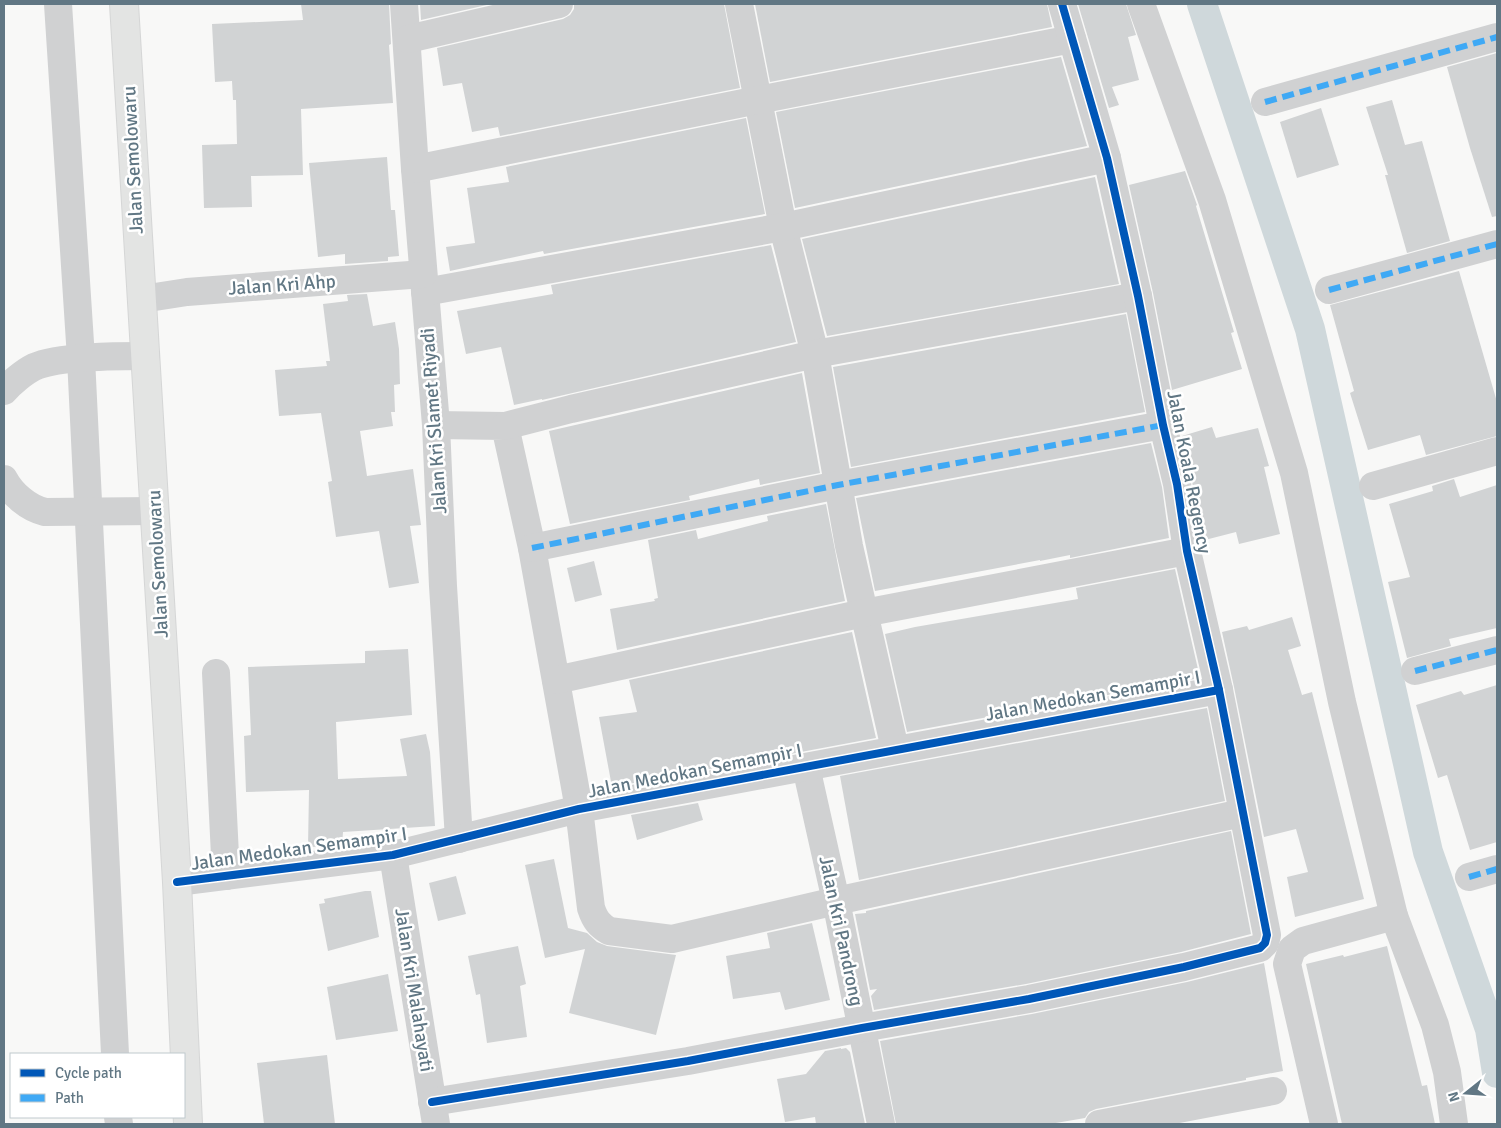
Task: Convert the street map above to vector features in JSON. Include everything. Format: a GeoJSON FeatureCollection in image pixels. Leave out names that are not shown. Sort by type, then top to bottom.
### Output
{"type":"FeatureCollection","features":[{"type":"Feature","properties":{"kind":"main road","name":"Jalan Semolowaru"},"geometry":{"type":"LineString","coordinates":[[124,4],[142,299],[138,357],[145,511],[177,882],[185,1053]]}},
{"type":"Feature","properties":{"kind":"main road","name":"Jalan Semolowaru"},"geometry":{"type":"LineString","coordinates":[[185,1058],[188,1124]]}},
{"type":"Feature","properties":{"kind":"street"},"geometry":{"type":"LineString","coordinates":[[58,4],[85,358],[115,1053]]}},
{"type":"Feature","properties":{"kind":"street","name":"Jalan Kri Slamet Riyadi"},"geometry":{"type":"LineString","coordinates":[[404,4],[408,39],[415,169],[436,425],[443,586],[459,839]]}},
{"type":"Feature","properties":{"kind":"street"},"geometry":{"type":"LineString","coordinates":[[408,39],[559,4]]}},
{"type":"Feature","properties":{"kind":"street"},"geometry":{"type":"LineString","coordinates":[[739,4],[783,227],[815,354],[838,485],[864,613],[895,749]]}},
{"type":"Feature","properties":{"kind":"street","name":"Jalan Koala Regency"},"geometry":{"type":"LineString","coordinates":[[862,1028],[1029,999],[1184,967],[1260,948],[1265,943],[1267,936],[1219,690],[1187,551],[1177,484],[1163,425],[1138,296],[1106,158],[1062,4]]}},
{"type":"Feature","properties":{"kind":"street"},"geometry":{"type":"LineString","coordinates":[[1141,4],[1212,200],[1294,473],[1342,702],[1394,916],[1435,1025],[1447,1072],[1454,1124]]}},
{"type":"Feature","properties":{"kind":"street"},"geometry":{"type":"LineString","coordinates":[[1265,102],[1497,36]]}},
{"type":"Feature","properties":{"kind":"street"},"geometry":{"type":"LineString","coordinates":[[415,169],[758,100],[1072,40]]}},
{"type":"Feature","properties":{"kind":"street","name":"Jalan Kri Ahp"},"geometry":{"type":"LineString","coordinates":[[142,299],[187,292],[424,283],[783,227],[1106,158]]}},
{"type":"Feature","properties":{"kind":"street"},"geometry":{"type":"LineString","coordinates":[[1329,290],[1497,244]]}},
{"type":"Feature","properties":{"kind":"street"},"geometry":{"type":"LineString","coordinates":[[436,425],[505,426],[571,409],[815,354],[1138,296]]}},
{"type":"Feature","properties":{"kind":"street"},"geometry":{"type":"LineString","coordinates":[[4,391],[32,368],[44,363],[85,358],[138,357]]}},
{"type":"Feature","properties":{"kind":"street"},"geometry":{"type":"LineString","coordinates":[[532,548],[838,485],[1163,425]]}},
{"type":"Feature","properties":{"kind":"street"},"geometry":{"type":"LineString","coordinates":[[505,426],[532,548],[556,680],[579,809],[591,908],[594,919],[609,931],[672,939],[1242,812]]}},
{"type":"Feature","properties":{"kind":"street"},"geometry":{"type":"LineString","coordinates":[[1373,486],[1497,451]]}},
{"type":"Feature","properties":{"kind":"street"},"geometry":{"type":"LineString","coordinates":[[4,479],[15,494],[37,510],[45,512],[145,511]]}},
{"type":"Feature","properties":{"kind":"street"},"geometry":{"type":"LineString","coordinates":[[556,680],[864,613],[1187,551]]}},
{"type":"Feature","properties":{"kind":"street"},"geometry":{"type":"LineString","coordinates":[[1415,671],[1497,650]]}},
{"type":"Feature","properties":{"kind":"street"},"geometry":{"type":"LineString","coordinates":[[216,673],[226,876]]}},
{"type":"Feature","properties":{"kind":"street","name":"Jalan Medokan Semampir I"},"geometry":{"type":"LineString","coordinates":[[177,882],[393,855],[579,809],[1219,690]]}},
{"type":"Feature","properties":{"kind":"street","name":"Jalan Kri Pandrong"},"geometry":{"type":"LineString","coordinates":[[806,767],[836,901],[881,1124]]}},
{"type":"Feature","properties":{"kind":"street","name":"Jalan Kri Malahayati"},"geometry":{"type":"LineString","coordinates":[[393,855],[434,1113]]}},
{"type":"Feature","properties":{"kind":"street"},"geometry":{"type":"LineString","coordinates":[[1469,877],[1497,869]]}},
{"type":"Feature","properties":{"kind":"street"},"geometry":{"type":"LineString","coordinates":[[1324,1124],[1287,964],[1292,949],[1303,941],[1394,916]]}},
{"type":"Feature","properties":{"kind":"street"},"geometry":{"type":"LineString","coordinates":[[434,1113],[688,1061],[862,1028]]}},
{"type":"Feature","properties":{"kind":"street"},"geometry":{"type":"LineString","coordinates":[[1099,1124],[1272,1091]]}},
{"type":"Feature","properties":{"kind":"building"},"geometry":{"type":"Polygon","coordinates":[[[301,4],[389,4],[391,44],[389,45],[393,103],[301,109],[303,175],[251,176],[252,207],[204,208],[202,145],[237,144],[236,100],[233,100],[232,81],[215,82],[212,24],[303,20],[301,4]]]}},
{"type":"Feature","properties":{"kind":"building"},"geometry":{"type":"Polygon","coordinates":[[[420,4],[491,4],[421,20],[420,4]]]}},
{"type":"Feature","properties":{"kind":"building"},"geometry":{"type":"Polygon","coordinates":[[[574,4],[724,4],[740,88],[500,136],[498,127],[472,132],[462,83],[443,86],[437,48],[563,19],[570,15],[574,9],[574,4]]]}},
{"type":"Feature","properties":{"kind":"building"},"geometry":{"type":"Polygon","coordinates":[[[755,4],[1047,4],[1052,27],[770,82],[755,4]]]}},
{"type":"Feature","properties":{"kind":"building"},"geometry":{"type":"Polygon","coordinates":[[[1078,4],[1126,4],[1136,35],[1128,37],[1139,80],[1112,87],[1119,105],[1109,108],[1078,4]]]}},
{"type":"Feature","properties":{"kind":"building"},"geometry":{"type":"Polygon","coordinates":[[[1497,53],[1497,216],[1492,217],[1447,67],[1497,53]]]}},
{"type":"Feature","properties":{"kind":"building"},"geometry":{"type":"Polygon","coordinates":[[[1061,57],[1087,146],[795,208],[776,112],[1061,57]]]}},
{"type":"Feature","properties":{"kind":"building"},"geometry":{"type":"Polygon","coordinates":[[[1392,100],[1405,145],[1422,141],[1450,241],[1407,253],[1385,175],[1388,175],[1366,107],[1392,100]]]}},
{"type":"Feature","properties":{"kind":"building"},"geometry":{"type":"Polygon","coordinates":[[[1321,108],[1339,165],[1297,178],[1280,122],[1321,108]]]}},
{"type":"Feature","properties":{"kind":"building"},"geometry":{"type":"Polygon","coordinates":[[[746,118],[765,214],[544,254],[543,251],[450,271],[446,247],[475,243],[467,188],[509,182],[506,167],[746,118]]]}},
{"type":"Feature","properties":{"kind":"building"},"geometry":{"type":"Polygon","coordinates":[[[387,157],[391,210],[395,210],[399,256],[388,257],[388,261],[345,264],[345,254],[318,257],[309,163],[387,157]]]}},
{"type":"Feature","properties":{"kind":"building"},"geometry":{"type":"Polygon","coordinates":[[[1185,171],[1197,205],[1234,332],[1231,333],[1242,369],[1172,390],[1129,185],[1185,171]]]}},
{"type":"Feature","properties":{"kind":"building"},"geometry":{"type":"Polygon","coordinates":[[[1095,177],[1119,284],[827,336],[802,239],[1095,177]]]}},
{"type":"Feature","properties":{"kind":"building"},"geometry":{"type":"Polygon","coordinates":[[[771,245],[796,342],[514,405],[501,347],[466,354],[457,311],[553,294],[551,285],[771,245]]]}},
{"type":"Feature","properties":{"kind":"building"},"geometry":{"type":"Polygon","coordinates":[[[1459,271],[1497,402],[1497,436],[1426,455],[1420,435],[1368,450],[1350,393],[1354,391],[1330,305],[1459,271]]]}},
{"type":"Feature","properties":{"kind":"building"},"geometry":{"type":"Polygon","coordinates":[[[367,294],[373,326],[395,322],[399,349],[400,384],[394,385],[395,412],[391,412],[393,426],[360,431],[367,476],[413,469],[421,525],[410,526],[419,583],[389,588],[379,531],[336,537],[328,482],[332,481],[321,413],[279,416],[275,370],[327,366],[326,361],[330,361],[323,304],[348,301],[347,295],[367,294]]]}},
{"type":"Feature","properties":{"kind":"building"},"geometry":{"type":"Polygon","coordinates":[[[1126,314],[1145,412],[851,467],[833,367],[1126,314]]]}},
{"type":"Feature","properties":{"kind":"building"},"geometry":{"type":"Polygon","coordinates":[[[802,373],[820,473],[760,485],[759,479],[689,496],[690,500],[570,524],[549,431],[802,373]]]}},
{"type":"Feature","properties":{"kind":"building"},"geometry":{"type":"Polygon","coordinates":[[[1212,427],[1216,438],[1258,428],[1269,466],[1264,467],[1280,534],[1239,544],[1236,532],[1201,541],[1192,480],[1182,436],[1212,427]]]}},
{"type":"Feature","properties":{"kind":"building"},"geometry":{"type":"Polygon","coordinates":[[[1151,443],[1162,487],[1169,538],[1070,558],[1070,555],[1040,560],[875,591],[856,498],[1151,443]]]}},
{"type":"Feature","properties":{"kind":"building"},"geometry":{"type":"Polygon","coordinates":[[[1454,479],[1460,497],[1497,485],[1497,628],[1449,639],[1451,646],[1407,658],[1388,582],[1410,577],[1389,504],[1433,491],[1432,486],[1454,479]]]}},
{"type":"Feature","properties":{"kind":"building"},"geometry":{"type":"Polygon","coordinates":[[[826,504],[845,601],[617,650],[610,609],[655,601],[654,599],[658,598],[648,540],[696,530],[698,539],[768,521],[767,516],[826,504]]]}},
{"type":"Feature","properties":{"kind":"building"},"geometry":{"type":"Polygon","coordinates":[[[594,561],[602,595],[575,602],[567,568],[594,561]]]}},
{"type":"Feature","properties":{"kind":"building"},"geometry":{"type":"Polygon","coordinates":[[[1175,569],[1200,678],[907,732],[885,634],[915,627],[1078,599],[1076,588],[1175,569]]]}},
{"type":"Feature","properties":{"kind":"building"},"geometry":{"type":"Polygon","coordinates":[[[1292,617],[1301,646],[1288,650],[1302,695],[1312,692],[1364,899],[1295,917],[1287,877],[1308,872],[1296,829],[1264,837],[1222,632],[1247,626],[1249,630],[1292,617]]]}},
{"type":"Feature","properties":{"kind":"building"},"geometry":{"type":"Polygon","coordinates":[[[852,632],[876,738],[612,787],[599,717],[637,712],[629,680],[852,632]]]}},
{"type":"Feature","properties":{"kind":"building"},"geometry":{"type":"Polygon","coordinates":[[[408,649],[412,715],[336,722],[338,779],[407,776],[400,739],[426,734],[430,752],[435,826],[343,832],[342,846],[308,847],[309,790],[246,792],[244,736],[251,735],[248,667],[365,663],[365,651],[408,649]]]}},
{"type":"Feature","properties":{"kind":"building"},"geometry":{"type":"Polygon","coordinates":[[[1497,685],[1497,842],[1470,850],[1447,775],[1438,778],[1416,705],[1461,691],[1464,695],[1497,685]]]}},
{"type":"Feature","properties":{"kind":"building"},"geometry":{"type":"Polygon","coordinates":[[[1207,708],[1225,801],[859,880],[840,776],[1207,708]]]}},
{"type":"Feature","properties":{"kind":"building"},"geometry":{"type":"Polygon","coordinates":[[[698,803],[703,820],[637,840],[631,815],[698,803]]]}},
{"type":"Feature","properties":{"kind":"building"},"geometry":{"type":"Polygon","coordinates":[[[1231,831],[1251,934],[1181,952],[1026,984],[874,1010],[871,996],[877,989],[870,990],[855,914],[1231,831]]]}},
{"type":"Feature","properties":{"kind":"building"},"geometry":{"type":"Polygon","coordinates":[[[554,859],[568,928],[587,933],[597,942],[607,946],[676,955],[656,1035],[569,1013],[585,949],[545,958],[525,865],[554,859]]]}},
{"type":"Feature","properties":{"kind":"building"},"geometry":{"type":"Polygon","coordinates":[[[456,876],[466,914],[438,921],[429,883],[456,876]]]}},
{"type":"Feature","properties":{"kind":"building"},"geometry":{"type":"Polygon","coordinates":[[[371,891],[379,937],[328,951],[319,904],[325,903],[324,899],[371,891]]]}},
{"type":"Feature","properties":{"kind":"building"},"geometry":{"type":"Polygon","coordinates":[[[812,923],[830,1000],[785,1010],[780,992],[733,999],[726,956],[770,948],[767,933],[812,923]]]}},
{"type":"Feature","properties":{"kind":"building"},"geometry":{"type":"Polygon","coordinates":[[[518,946],[526,984],[520,986],[527,1037],[487,1043],[480,994],[476,995],[468,956],[518,946]]]}},
{"type":"Feature","properties":{"kind":"building"},"geometry":{"type":"Polygon","coordinates":[[[1387,946],[1422,1086],[1427,1085],[1435,1124],[1342,1124],[1306,964],[1387,946]]]}},
{"type":"Feature","properties":{"kind":"building"},"geometry":{"type":"Polygon","coordinates":[[[1264,963],[1283,1071],[1096,1109],[1089,1112],[1085,1118],[1050,1124],[896,1124],[880,1041],[1032,1014],[1187,982],[1264,963]]]}},
{"type":"Feature","properties":{"kind":"building"},"geometry":{"type":"Polygon","coordinates":[[[388,974],[398,1031],[336,1040],[327,987],[388,974]]]}},
{"type":"Feature","properties":{"kind":"building"},"geometry":{"type":"Polygon","coordinates":[[[846,1048],[850,1052],[865,1124],[816,1124],[815,1117],[785,1122],[777,1079],[806,1074],[825,1051],[846,1048]]]}},
{"type":"Feature","properties":{"kind":"building"},"geometry":{"type":"Polygon","coordinates":[[[327,1055],[335,1124],[264,1124],[257,1063],[327,1055]]]}},
{"type":"Feature","properties":{"kind":"waterway"},"geometry":{"type":"LineString","coordinates":[[1202,4],[1310,329],[1428,852],[1490,1029],[1497,1073]]}},
{"type":"Feature","properties":{"kind":"marked path"},"geometry":{"type":"LineString","coordinates":[[1265,102],[1497,37]]}},
{"type":"Feature","properties":{"kind":"marked path"},"geometry":{"type":"LineString","coordinates":[[1329,290],[1497,244]]}},
{"type":"Feature","properties":{"kind":"marked path"},"geometry":{"type":"LineString","coordinates":[[532,548],[838,485],[1163,425]]}},
{"type":"Feature","properties":{"kind":"marked path"},"geometry":{"type":"LineString","coordinates":[[1415,671],[1497,650]]}},
{"type":"Feature","properties":{"kind":"marked path"},"geometry":{"type":"LineString","coordinates":[[1469,877],[1497,869]]}},
{"type":"Feature","properties":{"kind":"cycle path"},"geometry":{"type":"LineString","coordinates":[[432,1102],[688,1061],[1029,999],[1184,967],[1260,948],[1265,943],[1267,935],[1219,690],[1187,551],[1177,484],[1163,425],[1138,296],[1107,158],[1062,4]]}},
{"type":"Feature","properties":{"kind":"cycle path"},"geometry":{"type":"LineString","coordinates":[[177,882],[393,855],[579,809],[1219,690]]}}]}
